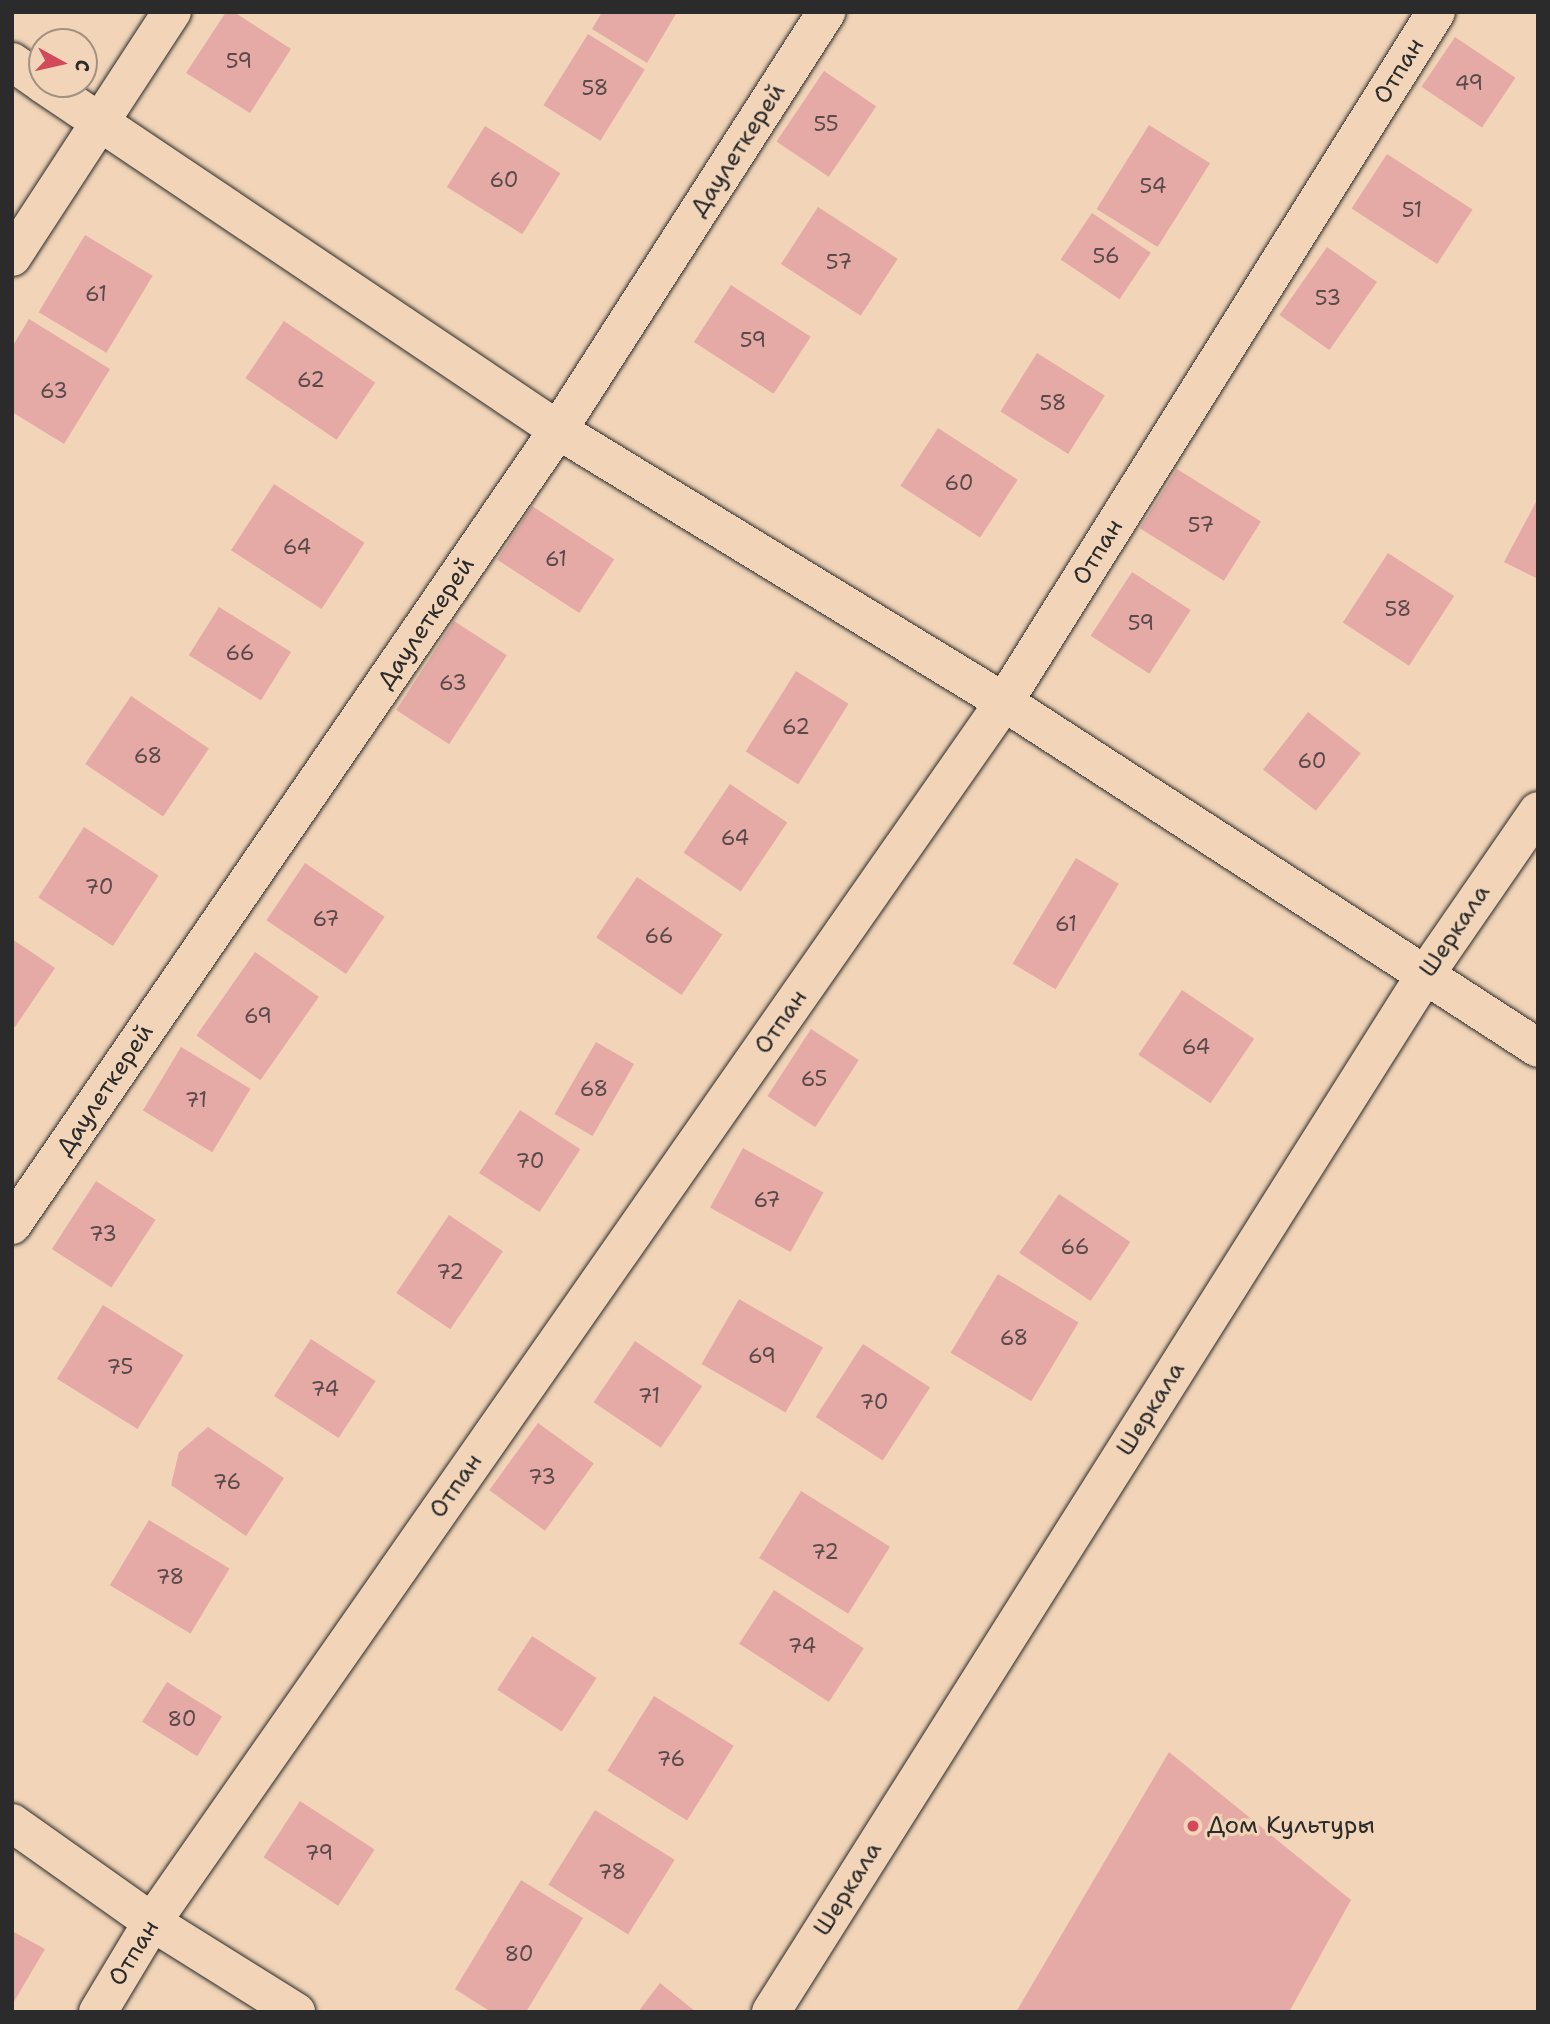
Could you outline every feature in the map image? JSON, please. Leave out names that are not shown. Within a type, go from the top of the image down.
[{"type":"street","points":[[12,257],[172,12]]},
{"type":"street","name":"Даулеткерей","points":[[12,1225],[558,430],[827,12]]},
{"type":"street","name":"Отпан","points":[[98,2012],[152,1922],[1004,702],[1436,12]]},
{"type":"street","points":[[12,62],[28,73]]},
{"type":"street","points":[[64,98],[558,430],[1004,702],[1538,1048]]},
{"type":"street","name":"Шеркала","points":[[771,2012],[1425,975],[1538,811]]},
{"type":"street","points":[[12,1823],[152,1922],[296,2012]]},
{"type":"building","points":[[226,12],[234,12],[291,49],[250,113],[186,73]]},
{"type":"building","points":[[602,12],[677,12],[647,63],[592,29]]},
{"type":"building","points":[[588,34],[645,70],[600,141],[543,105]]},
{"type":"building","points":[[1455,37],[1516,78],[1482,128],[1421,87]]},
{"type":"building","points":[[824,71],[876,106],[829,177],[776,141]]},
{"type":"building","points":[[1149,125],[1210,163],[1158,247],[1097,209]]},
{"type":"building","points":[[485,126],[560,173],[522,234],[447,187]]},
{"type":"building","points":[[1387,154],[1473,210],[1437,264],[1352,209]]},
{"type":"building","points":[[818,207],[898,259],[861,316],[781,264]]},
{"type":"building","points":[[1092,213],[1151,253],[1120,299],[1061,259]]},
{"type":"building","points":[[85,235],[153,276],[106,353],[39,312]]},
{"type":"building","points":[[1327,247],[1377,282],[1329,350],[1279,315]]},
{"type":"building","points":[[731,285],[811,337],[774,394],[694,342]]},
{"type":"building","points":[[29,319],[110,369],[64,444],[12,412],[12,347]]},
{"type":"building","points":[[284,321],[375,383],[337,440],[245,378]]},
{"type":"building","points":[[1037,353],[1105,395],[1068,454],[1000,412]]},
{"type":"building","points":[[938,428],[1018,480],[980,538],[900,486]]},
{"type":"building","points":[[1177,469],[1261,521],[1224,581],[1140,528]]},
{"type":"building","points":[[274,484],[365,543],[322,609],[231,550]]},
{"type":"building","points":[[1536,502],[1538,503],[1538,579],[1504,562]]},
{"type":"building","points":[[532,506],[614,559],[579,613],[497,560]]},
{"type":"building","points":[[1388,553],[1454,596],[1409,666],[1343,623]]},
{"type":"building","points":[[1132,572],[1191,610],[1149,674],[1091,636]]},
{"type":"building","points":[[219,607],[291,652],[261,700],[189,655]]},
{"type":"building","points":[[454,621],[507,655],[449,744],[396,710]]},
{"type":"building","points":[[796,671],[849,704],[798,784],[746,752]]},
{"type":"building","points":[[131,696],[209,749],[163,817],[85,764]]},
{"type":"building","points":[[1308,712],[1361,753],[1316,811],[1263,770]]},
{"type":"building","points":[[730,784],[787,823],[741,891],[684,853]]},
{"type":"building","points":[[84,827],[159,875],[113,946],[38,897]]},
{"type":"building","points":[[1076,858],[1119,884],[1056,989],[1013,963]]},
{"type":"building","points":[[305,863],[385,917],[346,974],[266,920]]},
{"type":"building","points":[[637,877],[722,935],[682,995],[596,938]]},
{"type":"building","points":[[12,939],[55,968],[15,1027],[12,1025]]},
{"type":"building","points":[[255,952],[319,997],[260,1080],[196,1036]]},
{"type":"building","points":[[1182,990],[1254,1039],[1211,1103],[1138,1055]]},
{"type":"building","points":[[811,1029],[859,1060],[815,1127],[767,1096]]},
{"type":"building","points":[[596,1042],[634,1064],[593,1136],[554,1114]]},
{"type":"building","points":[[181,1047],[250,1089],[212,1152],[143,1110]]},
{"type":"building","points":[[520,1110],[580,1149],[540,1212],[479,1173]]},
{"type":"building","points":[[743,1148],[823,1193],[790,1252],[710,1207]]},
{"type":"building","points":[[96,1181],[156,1220],[111,1288],[52,1249]]},
{"type":"building","points":[[1059,1194],[1130,1242],[1091,1301],[1019,1253]]},
{"type":"building","points":[[449,1215],[503,1251],[450,1329],[396,1293]]},
{"type":"building","points":[[998,1274],[1079,1322],[1031,1401],[951,1353]]},
{"type":"building","points":[[739,1299],[823,1348],[786,1412],[702,1364]]},
{"type":"building","points":[[103,1305],[184,1355],[137,1429],[57,1379]]},
{"type":"building","points":[[311,1339],[376,1381],[339,1438],[274,1396]]},
{"type":"building","points":[[635,1341],[702,1386],[661,1448],[594,1402]]},
{"type":"building","points":[[863,1344],[930,1388],[883,1461],[816,1417]]},
{"type":"building","points":[[538,1423],[594,1464],[545,1531],[489,1490]]},
{"type":"building","points":[[208,1427],[284,1478],[246,1536],[171,1485],[179,1452]]},
{"type":"building","points":[[801,1491],[890,1547],[848,1614],[759,1558]]},
{"type":"building","points":[[149,1520],[230,1568],[190,1634],[110,1585]]},
{"type":"building","points":[[774,1590],[864,1648],[829,1702],[739,1644]]},
{"type":"building","points":[[532,1636],[597,1678],[562,1732],[497,1690]]},
{"type":"building","points":[[167,1682],[222,1716],[197,1756],[142,1722]]},
{"type":"building","points":[[654,1696],[734,1746],[687,1820],[607,1771]]},
{"type":"building","name":"Дом Культуры","points":[[1169,1752],[1351,1900],[1289,2012],[1016,2012]]},
{"type":"building","points":[[300,1801],[375,1849],[338,1906],[264,1857]]},
{"type":"building","points":[[595,1810],[675,1860],[628,1934],[548,1885]]},
{"type":"building","points":[[521,1880],[583,1918],[526,2012],[491,2012],[455,1989]]},
{"type":"building","points":[[12,1931],[45,1949],[12,2005]]},
{"type":"building","points":[[660,1983],[696,2012],[638,2012]]},
{"type":"place","name":"Дом Культуры","points":[[1193,1826]]}]
